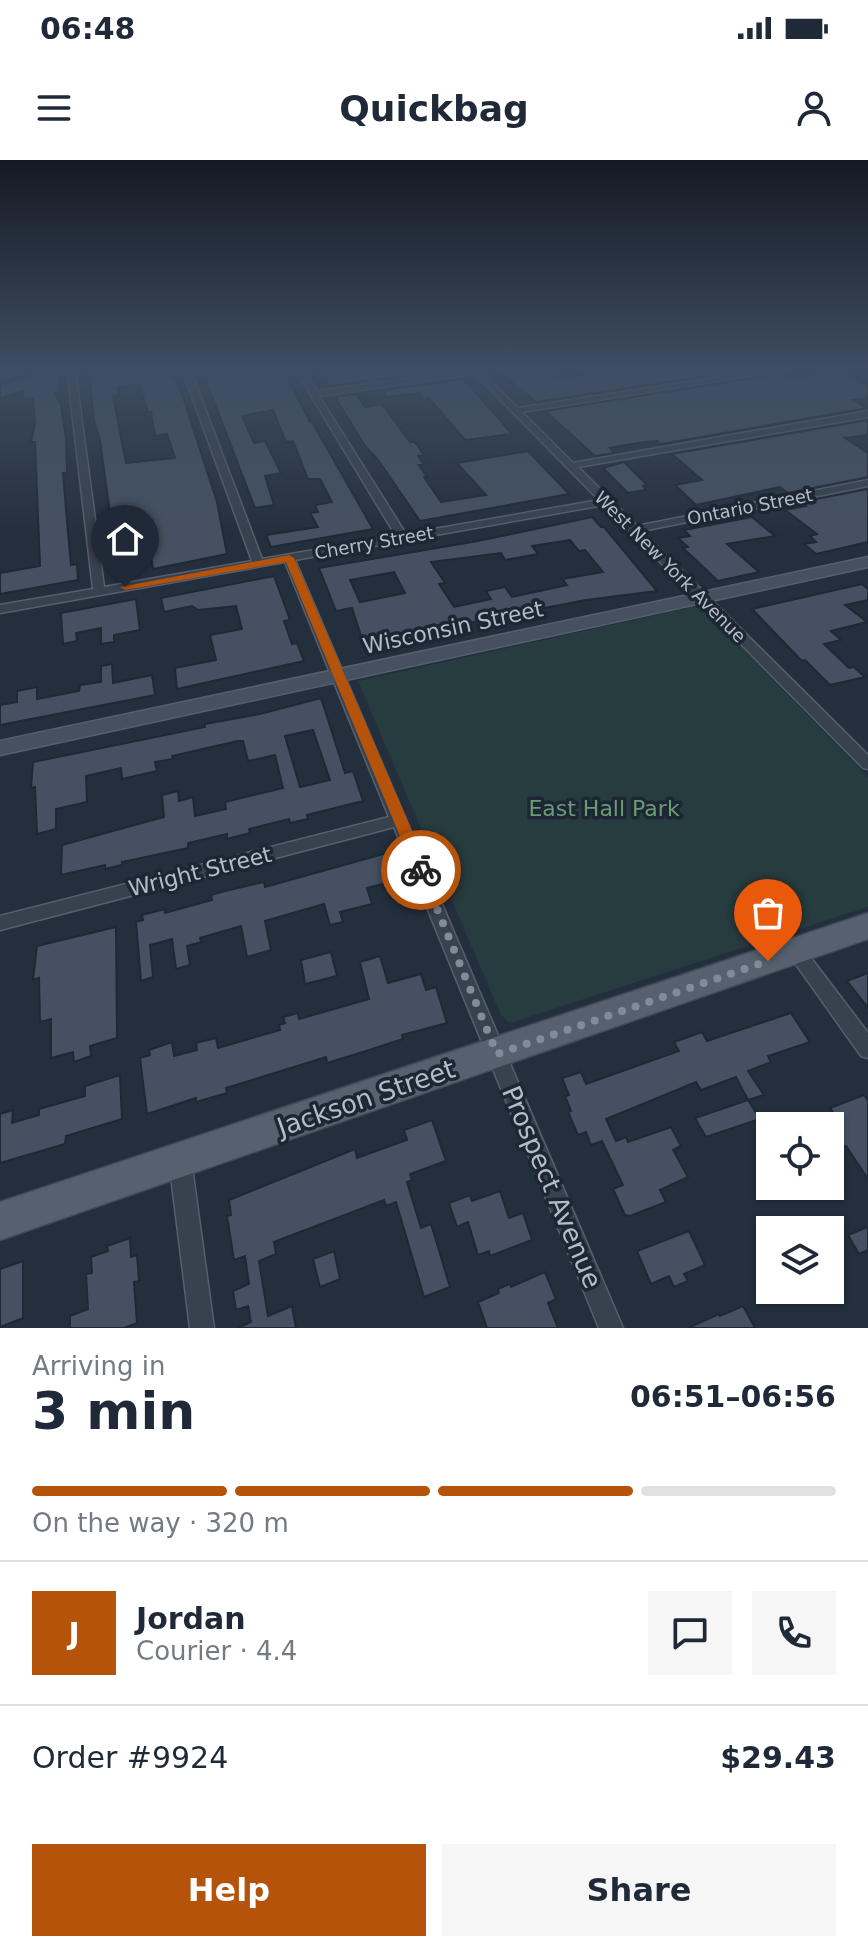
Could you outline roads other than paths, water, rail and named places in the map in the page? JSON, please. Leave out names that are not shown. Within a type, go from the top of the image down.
[{"type":"main road","name":"Jackson Street","points":[[0,1221],[868,926]]},
{"type":"street","points":[[78,424],[99,592]]},
{"type":"street","points":[[206,424],[258,564]]},
{"type":"street","points":[[332,424],[403,538]]},
{"type":"street","name":"West New York Avenue","points":[[527,424],[868,764]]},
{"type":"street","points":[[569,466],[813,424]]},
{"type":"street","name":"Ontario Street","points":[[633,530],[868,483]]},
{"type":"street","name":"Cherry Street","points":[[0,609],[605,502]]},
{"type":"street","name":"Prospect Avenue","points":[[289,558],[611,1328]]},
{"type":"street","name":"Wisconsin Street","points":[[0,748],[868,562]]},
{"type":"street","name":"Wright Street","points":[[0,923],[399,820]]},
{"type":"street","points":[[796,951],[868,1049]]},
{"type":"street","points":[[180,1160],[202,1328]]},
{"type":"park label","name":"East Hall Park","points":[[604,808]]}]
